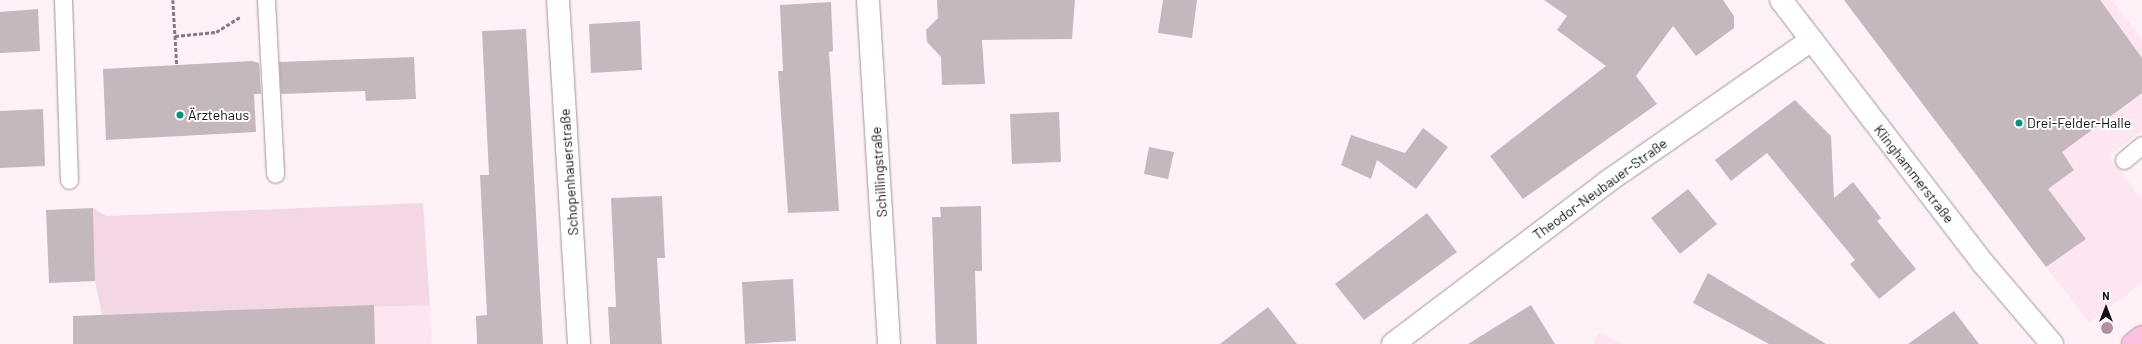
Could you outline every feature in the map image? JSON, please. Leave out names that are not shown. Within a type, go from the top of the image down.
[{"type":"main road","points":[[2132,344],[2142,337]]},
{"type":"street","name":"Schopenhauerstraße","points":[[558,0],[579,344]]},
{"type":"street","name":"Schillingstraße","points":[[868,0],[890,344]]},
{"type":"street","name":"Klinghammerstraße","points":[[1781,0],[1982,262],[2052,344]]},
{"type":"street","name":"Theodor-Neubauer-Straße","points":[[1393,344],[1607,182],[1811,40]]},
{"type":"lane","points":[[63,0],[69,180]]},
{"type":"lane","points":[[267,6],[275,174]]},
{"type":"lane","points":[[2124,160],[2142,145]]},
{"type":"path","points":[[173,0],[177,66]]},
{"type":"path","points":[[175,36],[216,32],[236,18],[267,6]]},
{"type":"shaded area","name":"Drei-Felder-Halle","points":[[1844,0],[2112,0],[2142,39],[2142,130],[2109,156],[2142,200],[2142,283],[2089,323]]},
{"type":"shaded area","points":[[423,203],[430,305],[102,315],[95,281],[93,208],[106,216]]},
{"type":"shaded area","points":[[374,305],[430,305],[432,344],[73,344],[73,316]]},
{"type":"shaded area","points":[[1598,333],[1623,344],[1593,344]]},
{"type":"building","points":[[937,0],[1075,0],[1072,39],[982,40],[985,84],[942,85],[941,57],[927,42],[926,30],[938,18]]},
{"type":"building","points":[[1163,0],[1197,0],[1192,38],[1158,33]]},
{"type":"building","points":[[1544,0],[1723,0],[1734,16],[1734,28],[1696,56],[1673,26],[1636,76],[1657,104],[1523,199],[1490,156],[1606,66],[1557,30],[1567,16]]},
{"type":"building","name":"Drei-Felder-Halle","points":[[1844,0],[2100,0],[2142,58],[2142,93],[2062,152],[2074,170],[2048,189],[2086,239],[2046,267]]},
{"type":"building","points":[[831,2],[833,51],[829,52],[839,211],[788,213],[778,71],[783,71],[780,5]]},
{"type":"building","points":[[38,9],[40,51],[0,53],[0,12]]},
{"type":"building","points":[[640,21],[642,70],[591,73],[589,24]]},
{"type":"building","points":[[526,29],[543,344],[477,344],[476,316],[487,315],[480,175],[489,175],[482,31]]},
{"type":"building","points":[[414,57],[416,99],[366,101],[365,91],[281,94],[279,62]]},
{"type":"building","name":"Ärztehaus","points":[[252,61],[259,63],[261,94],[254,94],[256,132],[106,140],[103,69]]},
{"type":"building","points":[[1795,100],[1831,136],[1834,198],[1853,182],[1881,218],[1877,221],[1916,269],[1879,299],[1850,264],[1855,260],[1767,153],[1731,181],[1715,160]]},
{"type":"building","points":[[43,109],[45,166],[0,168],[0,111]]},
{"type":"building","points":[[1059,112],[1061,162],[1012,164],[1010,114]]},
{"type":"building","points":[[1423,128],[1448,147],[1416,189],[1377,160],[1371,179],[1341,165],[1351,135],[1405,153]]},
{"type":"building","points":[[1149,147],[1174,152],[1168,179],[1144,174]]},
{"type":"building","points":[[1688,189],[1717,224],[1680,254],[1651,218]]},
{"type":"building","points":[[662,196],[665,258],[657,258],[662,344],[610,344],[608,307],[616,307],[611,198]]},
{"type":"building","points":[[981,206],[982,271],[975,271],[977,344],[936,344],[932,217],[941,217],[940,207]]},
{"type":"building","points":[[93,208],[95,281],[49,283],[46,210]]},
{"type":"building","points":[[1427,213],[1457,252],[1364,320],[1335,284]]},
{"type":"building","points":[[1708,273],[1826,344],[1769,344],[1693,303]]},
{"type":"building","points":[[793,279],[796,341],[745,344],[742,282]]},
{"type":"building","points":[[374,305],[375,344],[73,344],[73,316]]},
{"type":"building","points":[[1531,305],[1555,344],[1468,344]]},
{"type":"building","points":[[1268,307],[1297,344],[1220,344]]},
{"type":"building","points":[[1954,311],[1979,344],[1908,344]]},
{"type":"place","name":"Ärztehaus","points":[[180,115]]},
{"type":"place","name":"Drei-Felder-Halle","points":[[2019,123]]}]
